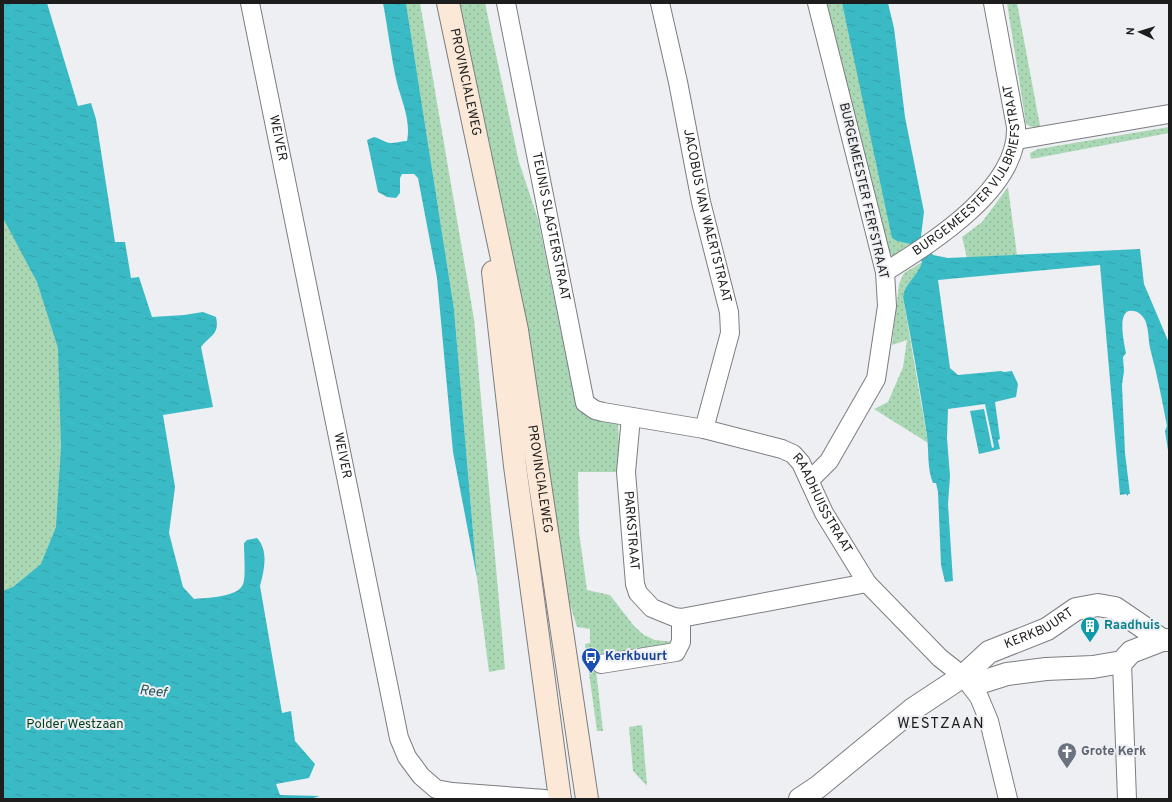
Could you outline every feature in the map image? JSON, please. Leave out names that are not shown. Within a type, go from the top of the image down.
[{"type":"main road","name":"PROVINCIALEWEG","points":[[448,3],[517,330],[586,799]]},
{"type":"main road","name":"PROVINCIALEWEG","points":[[481,162],[515,466],[560,799]]},
{"type":"street","name":"WEIVER","points":[[250,3],[399,738],[407,757],[421,776],[436,789],[452,792],[545,799]]},
{"type":"street","name":"TEUNIS SLAGTERSTRAAT","points":[[506,3],[582,397],[585,403],[595,410],[631,417]]},
{"type":"street","name":"JACOBUS VAN WAERTSTRAAT","points":[[660,3],[678,82],[700,202],[728,312],[730,333],[704,429]]},
{"type":"street","name":"BURGEMEESTER FERFSTRAAT","points":[[810,480],[829,461],[876,379],[887,306],[884,272],[816,3]]},
{"type":"street","name":"BURGEMEESTER VIJLBRIEFSTRAAT","points":[[884,272],[933,242],[980,201],[997,181],[1009,161],[1017,140],[1016,127],[993,3]]},
{"type":"street","points":[[1017,140],[1169,114]]},
{"type":"street","name":"RAADHUISSTRAAT","points":[[631,417],[704,429],[782,449],[793,454],[801,463],[810,480],[824,513],[867,582],[940,658],[963,676],[979,697],[989,721],[1008,799]]},
{"type":"street","name":"PARKSTRAAT","points":[[631,417],[626,472],[635,584],[638,593],[652,608],[674,618],[681,618],[867,582]]},
{"type":"street","name":"KERKBUURT","points":[[800,799],[818,788],[913,709],[963,676],[989,652],[1047,629],[1076,609],[1098,605],[1115,608],[1165,640]]},
{"type":"street","points":[[601,664],[676,652],[681,642],[681,618]]},
{"type":"street","name":"KERKBUURT","points":[[963,676],[985,681],[1015,673],[1046,669],[1093,667],[1122,662],[1131,652],[1165,640]]},
{"type":"street","points":[[1122,662],[1126,799]]},
{"type":"green space","points":[[406,3],[420,3],[474,319],[505,669],[489,672],[477,578],[454,309]]},
{"type":"green space","points":[[459,3],[485,3],[519,162],[538,219],[576,405],[580,412],[618,422],[620,472],[578,472],[579,532],[587,590],[610,595],[634,626],[644,635],[655,640],[675,642],[596,670],[603,731],[597,731],[585,644],[590,643],[590,629],[577,627],[566,592]]},
{"type":"green space","points":[[827,3],[842,3],[897,241],[910,244],[893,256],[887,254]]},
{"type":"green space","points":[[1007,3],[1017,3],[1041,131],[1026,124]]},
{"type":"green space","points":[[1169,127],[1169,133],[1031,159],[1030,153],[1038,149]]},
{"type":"green space","points":[[1008,187],[1017,255],[967,258],[962,237],[982,222]]},
{"type":"green space","points":[[3,206],[61,321],[76,488],[3,799]]},
{"type":"green space","points":[[922,262],[903,297],[928,443],[874,409],[888,402],[903,367],[907,340],[892,345],[899,284],[904,273]]},
{"type":"green space","points":[[642,725],[647,786],[633,771],[629,727]]},
{"type":"water","name":"Reef","points":[[3,3],[47,3],[78,106],[91,103],[96,119],[115,242],[125,242],[131,278],[139,277],[152,317],[203,312],[216,317],[217,328],[201,347],[213,407],[163,415],[175,487],[169,533],[183,587],[194,599],[222,596],[235,592],[240,588],[244,581],[244,543],[247,540],[257,538],[261,543],[264,561],[260,586],[282,713],[291,711],[295,741],[315,764],[309,778],[276,784],[280,795],[320,796],[310,799],[3,799],[3,591],[13,587],[41,564],[56,527],[61,447],[58,348],[37,282],[3,218]]},
{"type":"water","points":[[383,3],[406,3],[454,309],[477,578],[453,452],[437,278],[418,178],[414,174],[402,174],[400,178],[400,193],[396,198],[387,197],[378,192],[367,140],[374,137],[388,143],[407,141],[408,134],[407,119],[397,83]]},
{"type":"water","points":[[842,3],[888,3],[894,28],[905,117],[924,212],[921,236],[933,255],[948,258],[1140,249],[1144,284],[1169,343],[1169,457],[1165,431],[1167,426],[1146,323],[1143,317],[1137,312],[1128,311],[1124,315],[1122,327],[1126,353],[1123,357],[1124,371],[1122,385],[1125,453],[1130,494],[1128,494],[1128,496],[1126,494],[1120,495],[1100,265],[938,280],[950,368],[958,375],[1012,371],[1018,384],[1016,397],[995,402],[1000,449],[979,454],[970,411],[984,409],[992,448],[994,447],[985,404],[948,409],[947,438],[950,476],[948,504],[953,581],[945,582],[941,565],[938,492],[936,483],[933,483],[931,478],[928,460],[927,436],[903,297],[906,288],[918,271],[922,262],[910,244],[897,241],[892,238]]},
{"type":"place","name":"Raadhuis","points":[[1090,643]]},
{"type":"place","name":"Kerkbuurt","points":[[591,674]]},
{"type":"place","name":"Grote Kerk","points":[[1067,769]]},
{"type":"district","name":"WESTZAAN","points":[[941,724]]},
{"type":"park label","name":"Polder Westzaan","points":[[75,725]]}]
